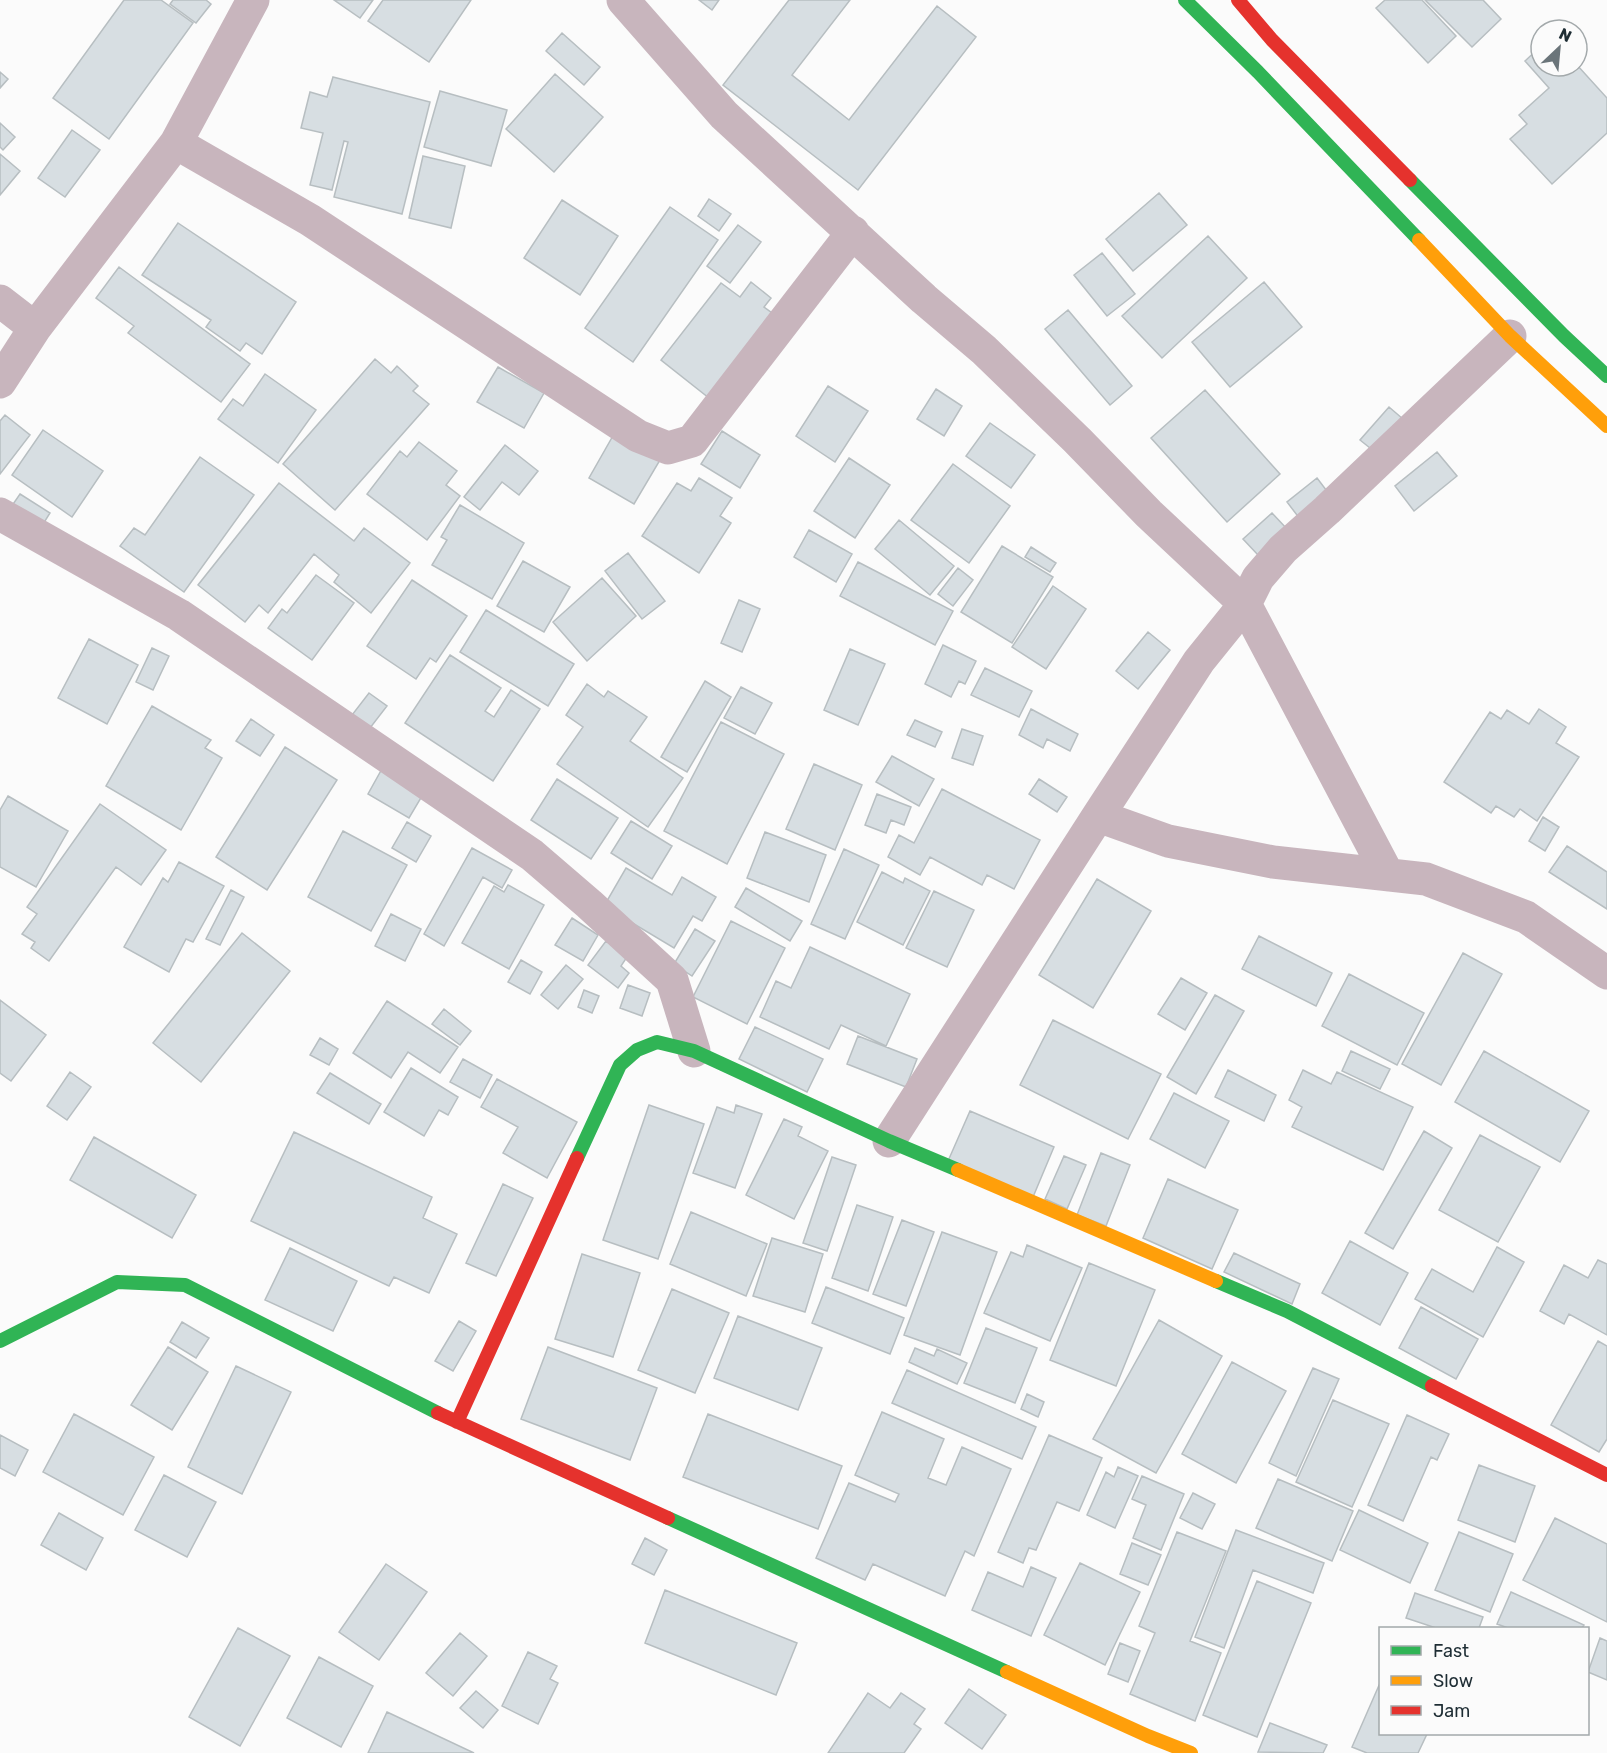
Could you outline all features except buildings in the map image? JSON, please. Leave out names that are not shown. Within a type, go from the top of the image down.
[{"type":"street","points":[[0,382],[35,328],[176,143],[253,0]]},
{"type":"street","points":[[623,0],[724,115],[924,299],[984,350],[1149,514],[1245,604],[1388,875]]},
{"type":"street","points":[[1185,0],[1258,72],[1510,336],[1607,426]]},
{"type":"street","points":[[1238,0],[1272,40],[1564,336],[1607,376]]},
{"type":"street","points":[[176,143],[310,220],[638,436],[668,448],[692,441],[853,232]]},
{"type":"street","points":[[0,301],[35,328]]},
{"type":"street","points":[[889,1141],[1199,661],[1245,604],[1258,578],[1283,549],[1510,336]]},
{"type":"street","points":[[0,514],[179,615],[532,855],[672,980],[694,1051]]},
{"type":"street","points":[[1098,816],[1168,842],[1273,862],[1426,879],[1526,917],[1607,973]]},
{"type":"street","points":[[457,1422],[620,1065],[637,1050],[657,1042],[694,1051],[889,1141],[1287,1311],[1607,1475]]},
{"type":"street","points":[[0,1341],[117,1282],[185,1286],[457,1422],[1143,1745],[1191,1753]]},
{"type":"traffic: fast","points":[[1185,0],[1258,72],[1419,240]]},
{"type":"traffic: fast","points":[[1410,180],[1564,336],[1607,376]]},
{"type":"traffic: fast","points":[[577,1158],[620,1065],[637,1050],[657,1042],[694,1051],[889,1141],[958,1170]]},
{"type":"traffic: fast","points":[[1216,1281],[1287,1311],[1432,1386]]},
{"type":"traffic: fast","points":[[0,1341],[117,1282],[185,1285],[438,1413]]},
{"type":"traffic: fast","points":[[668,1518],[1007,1672]]},
{"type":"traffic: slow","points":[[1419,240],[1510,336],[1607,426]]},
{"type":"traffic: slow","points":[[958,1170],[1216,1281]]},
{"type":"traffic: slow","points":[[1007,1672],[1191,1753]]},
{"type":"traffic: jam","points":[[1238,0],[1272,40],[1410,180]]},
{"type":"traffic: jam","points":[[457,1422],[577,1158]]},
{"type":"traffic: jam","points":[[1432,1386],[1607,1475]]},
{"type":"traffic: jam","points":[[438,1413],[668,1518]]}]
